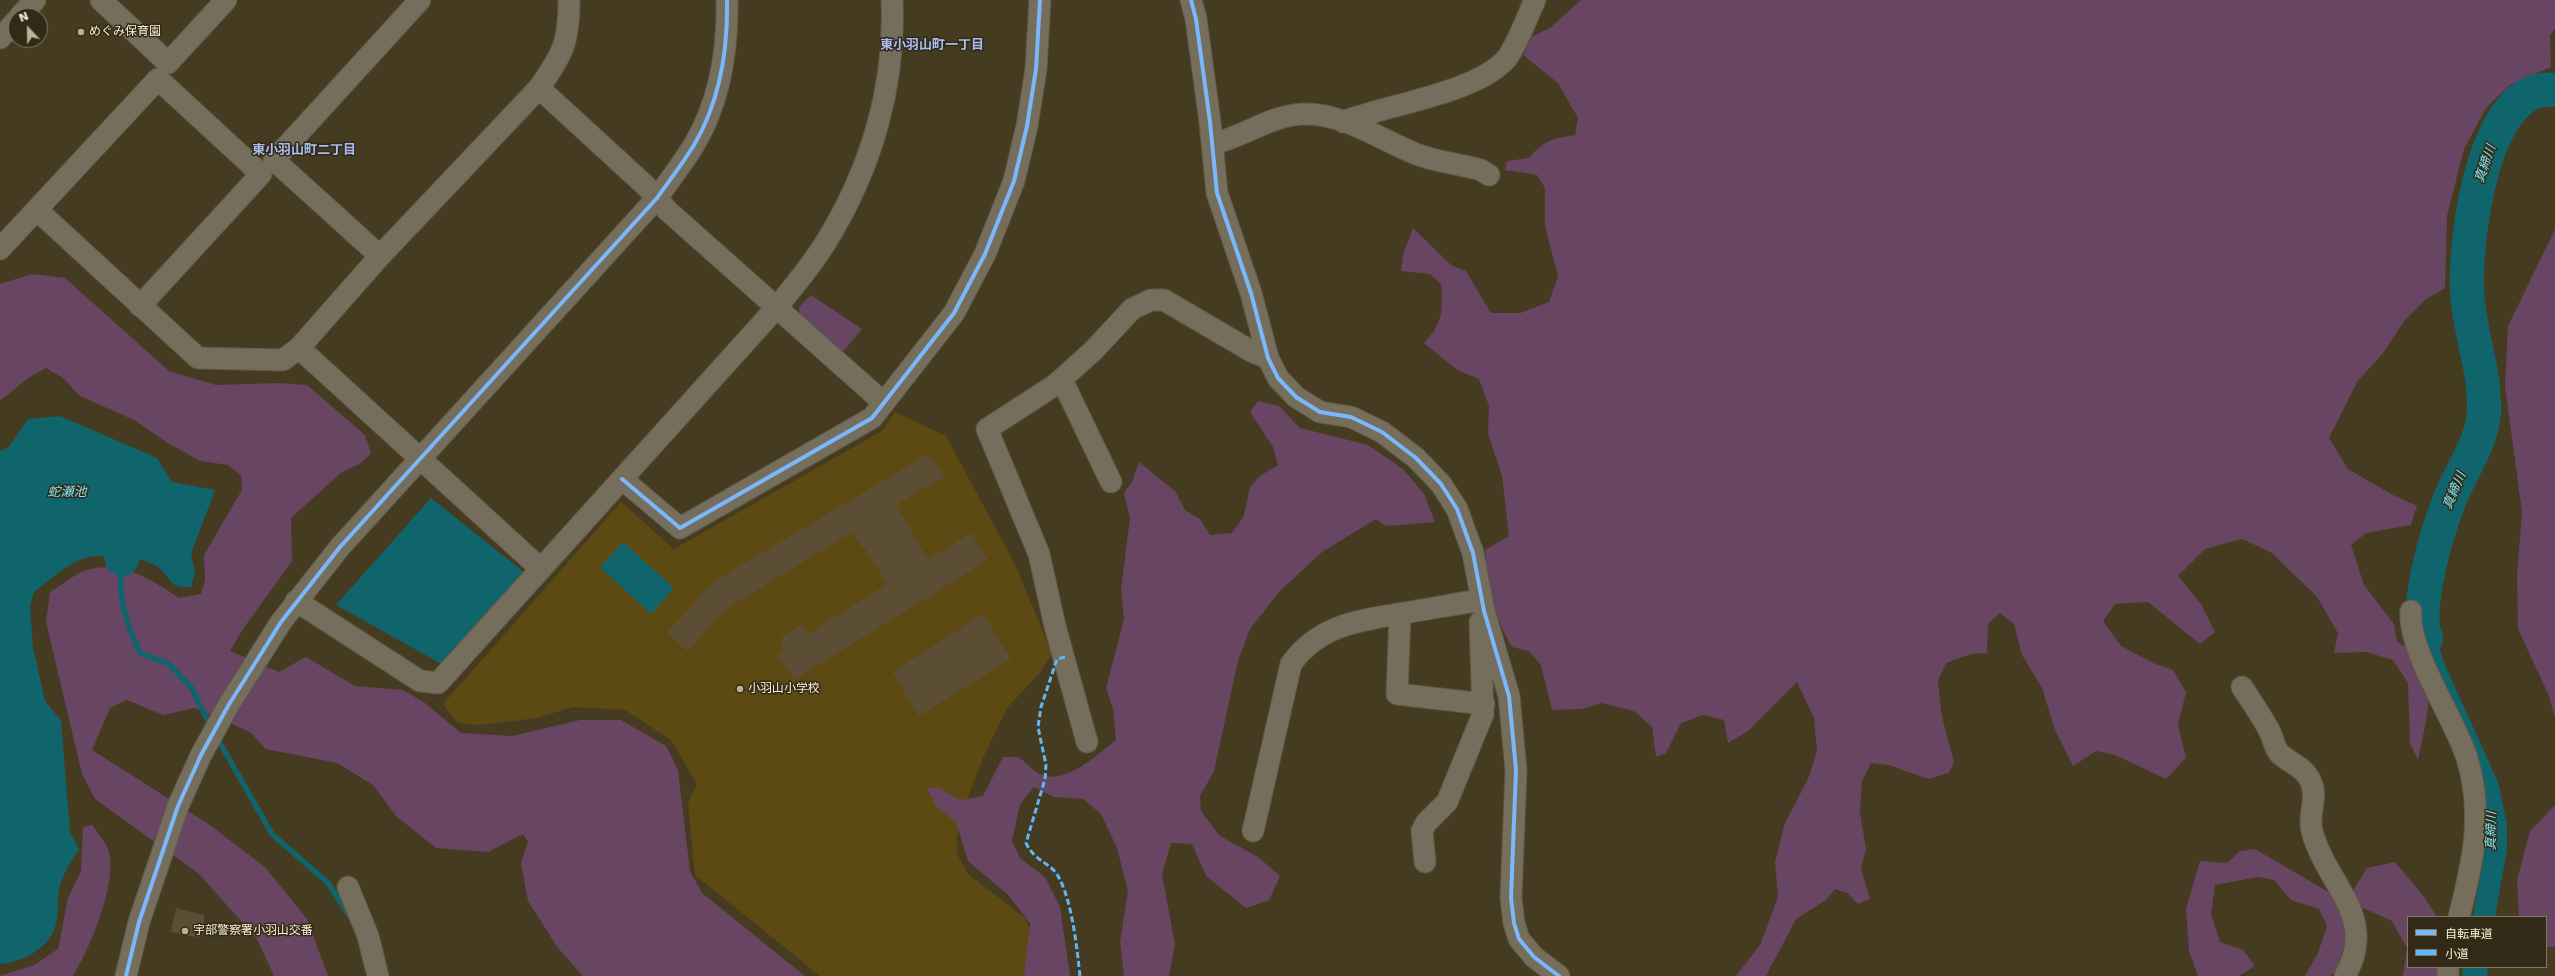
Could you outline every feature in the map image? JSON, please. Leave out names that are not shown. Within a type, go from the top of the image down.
[{"type":"street","points":[[28,8],[35,0]]},
{"type":"street","points":[[101,0],[168,63],[226,0]]},
{"type":"street","points":[[380,256],[274,160],[420,0]]},
{"type":"street","points":[[37,210],[198,358],[283,360],[300,348],[380,256],[539,88],[560,58],[569,28],[569,0]]},
{"type":"street","points":[[126,976],[139,922],[178,806],[201,755],[228,706],[281,622],[340,547],[657,198],[694,144],[717,92],[728,30],[727,0]]},
{"type":"street","points":[[296,601],[420,681],[438,683],[778,307],[826,243],[852,196],[873,141],[888,84],[893,25],[892,0]]},
{"type":"street","points":[[622,479],[680,528],[872,418],[917,363],[954,313],[985,254],[1014,181],[1027,126],[1036,69],[1040,0]]},
{"type":"street","points":[[1191,0],[1196,19],[1217,193],[1251,293],[1268,358],[1278,378],[1296,397],[1320,412],[1351,417],[1382,432],[1416,458],[1441,484],[1457,508],[1473,554],[1482,600],[1509,696],[1516,770],[1511,898],[1514,922],[1519,939],[1534,957],[1559,976]]},
{"type":"street","points":[[1343,122],[1471,82],[1495,68],[1506,58],[1514,47],[1535,0]]},
{"type":"street","points":[[0,38],[8,30]]},
{"type":"street","points":[[0,248],[158,79],[261,174],[140,306]]},
{"type":"street","points":[[539,88],[646,186],[668,211],[778,307],[884,403]]},
{"type":"street","points":[[1212,144],[1282,118],[1304,114],[1343,122],[1417,154],[1481,170],[1489,175]]},
{"type":"street","points":[[1087,742],[1055,626],[1039,554],[987,428],[1062,380],[1132,309],[1151,300],[1164,300],[1250,351],[1268,358]]},
{"type":"street","points":[[300,348],[541,568]]},
{"type":"street","points":[[1062,380],[1110,482]]},
{"type":"street","points":[[1253,831],[1291,664],[1312,641],[1331,631],[1358,620],[1482,600]]},
{"type":"street","points":[[1425,862],[1422,831],[1426,823],[1447,802],[1454,790],[1483,714],[1484,704],[1480,637],[1482,600]]},
{"type":"street","points":[[2411,611],[2413,636],[2467,758],[2476,794],[2478,812],[2475,845],[2459,916]]},
{"type":"street","points":[[1400,614],[1397,694],[1484,704]]},
{"type":"street","points":[[2242,687],[2270,732],[2279,752],[2297,765],[2309,778],[2315,794],[2312,830],[2322,857],[2343,893],[2353,915],[2357,932],[2354,960],[2345,976]]},
{"type":"street","points":[[348,888],[368,936],[378,976]]},
{"type":"shaded area","points":[[1581,0],[2555,0],[2555,29],[2550,35],[2551,67],[2510,85],[2486,108],[2464,149],[2447,216],[2445,288],[2426,299],[2405,320],[2384,352],[2357,382],[2329,438],[2348,469],[2391,494],[2417,506],[2411,525],[2366,533],[2351,545],[2364,585],[2394,624],[2397,642],[2417,653],[2425,665],[2428,677],[2428,706],[2418,760],[2410,743],[2408,683],[2393,660],[2366,652],[2334,653],[2338,633],[2317,597],[2272,553],[2242,539],[2205,549],[2178,576],[2201,604],[2215,632],[2200,644],[2148,602],[2115,604],[2103,621],[2121,646],[2153,663],[2173,670],[2186,692],[2178,725],[2186,758],[2166,779],[2115,755],[2096,751],[2073,766],[2055,730],[2042,688],[2022,655],[2014,624],[2000,613],[1988,624],[1987,653],[1971,654],[1946,663],[1938,681],[1942,717],[1954,762],[1949,773],[1928,779],[1889,765],[1871,763],[1862,781],[1860,813],[1866,849],[1861,868],[1870,899],[1858,904],[1847,893],[1835,889],[1826,900],[1796,919],[1766,976],[1736,976],[1760,945],[1778,897],[1775,862],[1785,823],[1808,779],[1817,751],[1814,718],[1797,682],[1748,731],[1728,743],[1724,720],[1703,715],[1681,723],[1666,753],[1656,757],[1652,727],[1634,711],[1602,703],[1582,709],[1552,710],[1541,665],[1529,651],[1512,647],[1500,623],[1490,588],[1485,550],[1509,536],[1502,476],[1488,434],[1489,406],[1479,379],[1457,370],[1424,343],[1438,323],[1442,309],[1441,284],[1430,274],[1401,271],[1403,255],[1413,228],[1451,265],[1466,271],[1491,313],[1520,313],[1549,302],[1558,276],[1545,226],[1545,188],[1537,175],[1505,170],[1507,161],[1529,158],[1539,147],[1549,141],[1575,135],[1578,118],[1558,83],[1523,55],[1532,37],[1551,27]]},
{"type":"shaded area","points":[[2555,229],[2555,718],[2549,696],[2518,629],[2517,575],[2522,512],[2505,386],[2508,326]]},
{"type":"shaded area","points":[[32,274],[65,278],[169,371],[216,385],[280,383],[307,385],[365,435],[371,453],[360,464],[342,472],[291,518],[292,561],[243,629],[230,651],[279,672],[306,657],[355,686],[403,690],[425,703],[461,733],[512,736],[580,720],[621,720],[666,746],[678,770],[690,871],[702,893],[805,976],[583,976],[558,948],[528,901],[521,863],[528,842],[523,834],[488,852],[436,848],[396,816],[373,785],[337,763],[266,749],[250,732],[195,708],[163,715],[127,700],[110,708],[92,750],[207,823],[265,867],[307,919],[328,976],[274,976],[257,939],[199,874],[95,799],[82,774],[46,622],[50,592],[80,573],[97,568],[110,567],[134,573],[157,584],[179,598],[201,594],[205,580],[204,555],[242,490],[241,475],[228,465],[200,461],[168,443],[134,420],[80,396],[63,378],[46,368],[28,378],[0,401],[0,284]]},
{"type":"shaded area","points":[[811,295],[862,329],[841,354],[801,321],[799,307]]},
{"type":"shaded area","points":[[1258,401],[1279,406],[1300,428],[1368,445],[1403,469],[1424,494],[1435,522],[1386,526],[1376,519],[1322,552],[1280,591],[1250,629],[1238,661],[1214,771],[1200,796],[1201,811],[1220,836],[1258,857],[1280,876],[1269,900],[1246,908],[1206,876],[1192,844],[1171,843],[1162,874],[1175,945],[1169,976],[1124,976],[1120,942],[1128,891],[1117,848],[1101,814],[1083,799],[1054,797],[1034,787],[1020,804],[1012,841],[1020,858],[1045,877],[1060,907],[1070,976],[1024,976],[1030,923],[1007,894],[968,861],[956,822],[936,806],[927,788],[939,788],[960,800],[983,796],[1003,757],[1019,757],[1038,773],[1048,776],[1058,776],[1069,773],[1090,761],[1116,740],[1113,709],[1106,688],[1124,619],[1121,589],[1130,518],[1124,493],[1132,482],[1139,462],[1175,491],[1185,510],[1200,519],[1210,535],[1232,533],[1244,516],[1250,487],[1260,476],[1278,465],[1273,447],[1250,412]]},
{"type":"shaded area","name":"小羽山小学校","points":[[895,412],[946,436],[1016,566],[1052,654],[1038,675],[1007,708],[982,760],[963,811],[957,838],[957,854],[968,874],[1025,918],[1039,954],[1027,976],[820,976],[695,875],[688,803],[697,784],[671,740],[625,710],[573,707],[537,718],[480,725],[458,723],[443,704],[621,502],[674,549],[882,431]]},
{"type":"shaded area","points":[[2555,805],[2555,947],[2547,947],[2547,916],[2519,916],[2517,880],[2530,831]]},
{"type":"shaded area","points":[[93,825],[108,849],[110,878],[101,914],[87,949],[73,976],[0,976],[34,965],[58,949],[68,898],[81,871],[83,827]]},
{"type":"shaded area","points":[[2255,849],[2332,894],[2354,889],[2367,868],[2395,862],[2422,894],[2436,916],[2407,916],[2407,948],[2392,921],[2363,908],[2348,935],[2336,971],[2330,976],[2305,976],[2318,953],[2327,926],[2319,909],[2291,900],[2274,880],[2258,877],[2215,885],[2211,914],[2220,942],[2243,950],[2255,966],[2239,976],[2198,976],[2189,951],[2186,909],[2200,861],[2227,863],[2240,851]]},
{"type":"shaded area","points":[[2407,948],[2407,968],[2441,968],[2440,976],[2403,976]]},
{"type":"water","name":"蛇瀬池","points":[[60,416],[157,458],[172,482],[215,490],[191,554],[195,572],[191,587],[175,585],[159,568],[152,564],[122,556],[100,556],[82,559],[76,562],[57,574],[34,592],[30,607],[33,647],[45,701],[61,721],[70,832],[79,849],[67,868],[60,884],[57,918],[52,935],[47,942],[33,953],[17,961],[0,964],[0,451],[9,447],[28,419]]},
{"type":"water","points":[[431,498],[525,573],[447,667],[336,605]]},
{"type":"water","points":[[623,542],[674,588],[651,614],[600,567]]},
{"type":"water","points":[[2424,594],[2444,663],[2498,782],[2507,824],[2507,849],[2495,916],[2473,916],[2485,847],[2484,813],[2415,616]]},
{"type":"water","points":[[2463,968],[2488,968],[2487,976],[2462,976]]},
{"type":"building","points":[[928,454],[945,476],[896,505],[928,559],[971,533],[988,560],[794,680],[778,655],[784,651],[780,643],[783,636],[802,624],[808,634],[887,584],[865,548],[863,549],[852,532],[723,611],[688,652],[667,632],[716,580]]},
{"type":"building","points":[[983,614],[1011,659],[919,716],[892,672]]},
{"type":"building","points":[[176,908],[205,915],[200,938],[171,932]]},
{"type":"waterway","name":"真締川","points":[[2426,639],[2423,625],[2423,609],[2425,590],[2434,549],[2450,499],[2475,446],[2484,412],[2484,397],[2480,366],[2470,320],[2467,289],[2467,266],[2470,236],[2475,202],[2483,167],[2495,136],[2511,110],[2530,94],[2555,90]]},
{"type":"waterway","name":"蛇瀬池","points":[[0,527],[37,520],[114,533],[122,559]]},
{"type":"waterway","points":[[122,559],[121,584],[126,619],[140,653],[169,664],[191,687],[211,727]]},
{"type":"waterway","points":[[216,736],[272,834],[328,883],[349,915]]},
{"type":"marked path","points":[[1065,657],[1057,659],[1041,707],[1038,727],[1046,765],[1045,779],[1026,843],[1038,858],[1055,871],[1063,886],[1073,924],[1080,976]]},
{"type":"cycle path","points":[[126,976],[139,922],[178,806],[201,755],[228,706],[281,622],[340,547],[657,198],[681,165],[703,128],[716,93],[724,57],[727,0]]},
{"type":"cycle path","points":[[622,479],[680,528],[872,418],[954,313],[985,254],[1014,181],[1027,126],[1036,69],[1040,0]]},
{"type":"cycle path","points":[[1191,0],[1196,19],[1210,122],[1217,193],[1251,293],[1268,358],[1278,378],[1296,397],[1320,412],[1351,417],[1382,432],[1416,458],[1441,484],[1457,509],[1473,553],[1484,611],[1509,696],[1516,770],[1511,898],[1514,923],[1519,939],[1534,957],[1559,976]]},
{"type":"place","name":"めぐみ保育園","points":[[81,32]]},
{"type":"place","name":"小羽山小学校","points":[[740,689]]},
{"type":"place","name":"宇部警察署小羽山交番","points":[[185,931]]},
{"type":"district","name":"東小羽山町一丁目","points":[[932,46]]},
{"type":"district","name":"東小羽山町二丁目","points":[[304,151]]}]
